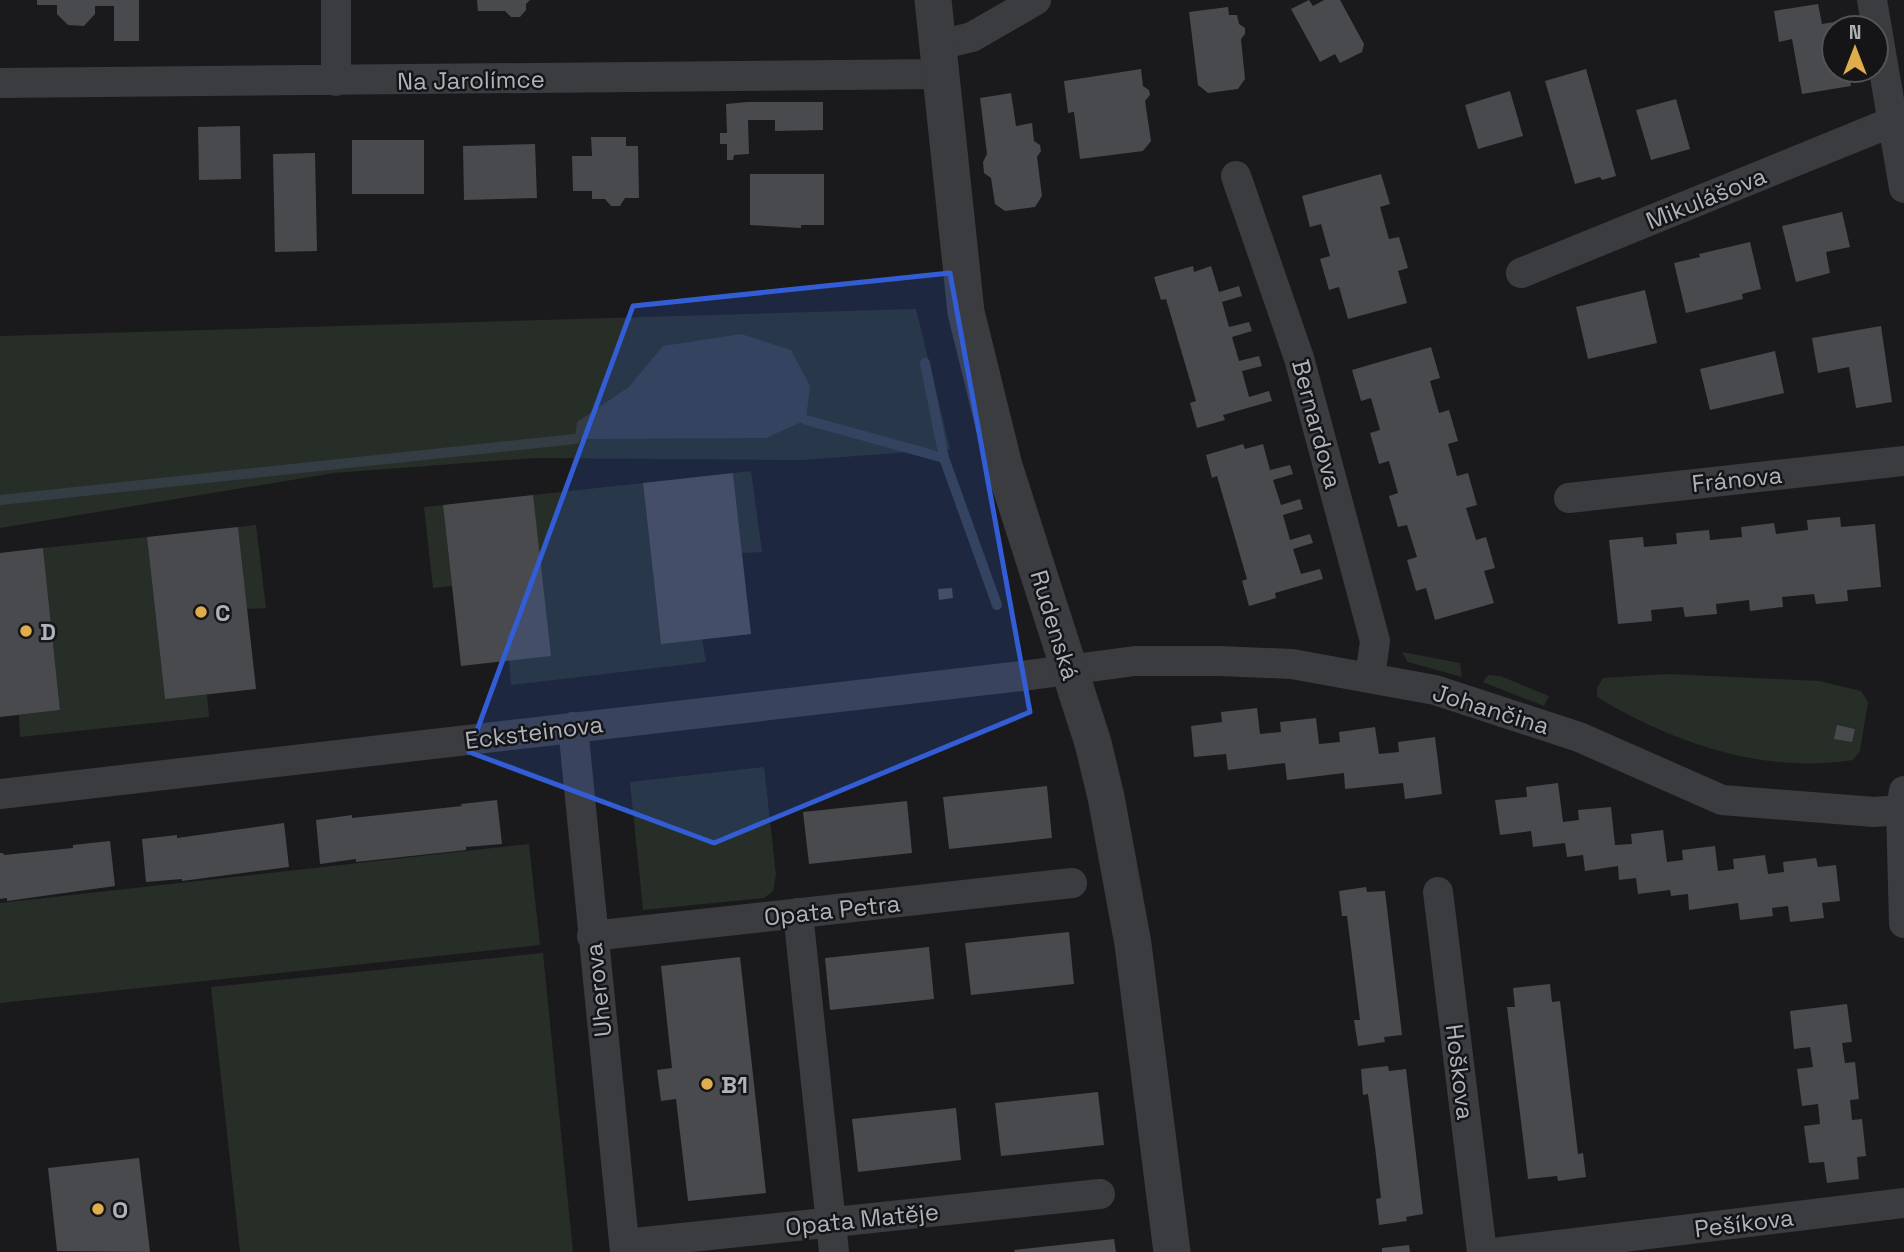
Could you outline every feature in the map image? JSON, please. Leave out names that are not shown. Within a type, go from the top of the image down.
[{"type":"street","points":[[336,0],[336,81]]},
{"type":"street","name":"Rudenská","points":[[933,0],[966,312],[1004,466],[1093,743],[1133,944],[1172,1252]]},
{"type":"street","name":"Na Jarolímce","points":[[0,83],[336,81],[940,60],[972,37],[1037,0]]},
{"type":"street","points":[[1872,0],[1898,118],[1904,188]]},
{"type":"street","name":"Mikulášova","points":[[1521,273],[1898,118]]},
{"type":"street","name":"Bernardova","points":[[1236,176],[1303,371],[1375,641],[1370,678]]},
{"type":"street","name":"Fránova","points":[[1569,498],[1904,461]]},
{"type":"street","name":"Johančina","points":[[1069,671],[1135,661],[1292,664],[1435,690],[1579,737],[1722,800],[1874,812],[1902,800]]},
{"type":"street","name":"Ecksteinova","points":[[0,794],[1069,671]]},
{"type":"street","name":"Uherova","points":[[573,727],[625,1248]]},
{"type":"street","points":[[1902,800],[1904,923]]},
{"type":"street","name":"Opata Petra","points":[[592,936],[1072,883]]},
{"type":"street","name":"Hoškova","points":[[1438,892],[1482,1252]]},
{"type":"street","points":[[798,914],[834,1252]]},
{"type":"street","name":"Opata Matěje","points":[[625,1248],[831,1222],[1100,1194]]},
{"type":"street","name":"Pešíkova","points":[[1500,1252],[1904,1203]]},
{"type":"highlighted area","points":[[950,273],[1030,712],[714,843],[469,752],[633,306]]},
{"type":"shaded area","points":[[916,309],[950,449],[801,460],[535,458],[334,473],[0,528],[0,336]]},
{"type":"shaded area","points":[[741,334],[791,350],[810,386],[806,420],[766,438],[575,439],[577,422],[629,387],[663,346]]},
{"type":"shaded area","points":[[751,471],[762,552],[742,553],[733,473]]},
{"type":"shaded area","points":[[643,483],[661,643],[702,639],[706,662],[511,685],[509,661],[533,495]]},
{"type":"shaded area","points":[[443,505],[452,586],[433,588],[424,507]]},
{"type":"shaded area","points":[[256,525],[266,608],[247,609],[238,527]]},
{"type":"shaded area","points":[[147,537],[165,698],[207,694],[209,717],[20,737],[19,715],[60,710],[43,548]]},
{"type":"shaded area","points":[[1402,652],[1460,663],[1462,677],[1408,662]]},
{"type":"shaded area","points":[[1668,674],[1819,681],[1861,691],[1868,702],[1860,751],[1853,760],[1819,763],[1786,763],[1752,758],[1688,741],[1656,728],[1597,697],[1597,688],[1603,678]]},
{"type":"shaded area","points":[[1488,675],[1500,676],[1549,696],[1544,706],[1483,682]]},
{"type":"shaded area","points":[[764,767],[776,875],[773,891],[764,898],[643,910],[630,782]]},
{"type":"shaded area","points":[[529,844],[540,945],[0,1003],[0,903]]},
{"type":"shaded area","points":[[543,953],[573,1252],[240,1252],[211,987]]},
{"type":"building","points":[[37,0],[139,0],[139,41],[114,41],[114,6],[95,6],[95,14],[84,26],[68,25],[57,14],[57,5],[37,5]]},
{"type":"building","points":[[477,0],[530,0],[520,17],[511,17],[505,11],[478,11]]},
{"type":"building","points":[[1309,0],[1313,6],[1324,0],[1340,0],[1364,44],[1362,52],[1340,63],[1335,54],[1320,62],[1291,9]]},
{"type":"building","points":[[1818,4],[1820,84],[1851,86],[1802,94],[1792,39],[1779,42],[1774,11]]},
{"type":"building","points":[[1228,7],[1229,15],[1237,15],[1239,24],[1245,28],[1241,39],[1245,79],[1238,89],[1208,93],[1198,85],[1189,12]]},
{"type":"building","points":[[1141,69],[1143,86],[1149,90],[1150,95],[1145,101],[1151,141],[1143,151],[1080,159],[1074,112],[1068,113],[1064,81]]},
{"type":"building","points":[[1586,69],[1616,176],[1575,184],[1545,81]]},
{"type":"building","points":[[1510,91],[1523,136],[1478,149],[1465,105]]},
{"type":"building","points":[[1011,93],[1016,126],[1032,123],[1034,141],[1040,145],[1041,151],[1037,157],[1042,196],[1035,207],[1005,211],[995,204],[991,178],[984,173],[983,162],[987,154],[980,98]]},
{"type":"building","points":[[1676,99],[1690,149],[1651,160],[1636,110]]},
{"type":"building","points":[[823,102],[823,130],[775,131],[775,120],[748,120],[749,154],[734,155],[733,160],[727,160],[727,144],[720,144],[720,133],[727,133],[726,104]]},
{"type":"building","points":[[240,126],[241,179],[199,180],[198,127]]},
{"type":"building","points":[[591,137],[626,137],[626,146],[638,146],[639,198],[625,198],[620,206],[611,206],[605,199],[592,199],[592,191],[573,191],[572,156],[592,156]]},
{"type":"building","points":[[352,140],[424,140],[424,194],[352,194]]},
{"type":"building","points":[[535,144],[537,198],[464,200],[463,146]]},
{"type":"building","points":[[315,153],[317,251],[275,252],[273,154]]},
{"type":"building","points":[[750,174],[824,174],[824,225],[801,225],[801,228],[750,225]]},
{"type":"building","points":[[1381,174],[1390,204],[1380,207],[1389,239],[1399,237],[1408,268],[1398,271],[1407,303],[1348,319],[1339,287],[1329,290],[1320,259],[1330,256],[1321,224],[1310,227],[1302,196]]},
{"type":"building","points":[[1842,212],[1850,247],[1826,252],[1830,273],[1796,282],[1782,226]]},
{"type":"building","points":[[1750,242],[1761,289],[1742,294],[1743,299],[1686,313],[1674,263]]},
{"type":"building","points":[[1193,266],[1194,272],[1211,266],[1219,292],[1239,286],[1242,296],[1222,302],[1229,327],[1249,322],[1252,331],[1232,337],[1239,361],[1259,356],[1262,366],[1242,371],[1249,397],[1269,391],[1272,401],[1223,415],[1225,420],[1197,428],[1190,403],[1196,401],[1166,299],[1161,300],[1154,277]]},
{"type":"building","points":[[1645,290],[1657,343],[1588,359],[1576,307]]},
{"type":"building","points":[[1881,326],[1892,402],[1856,408],[1849,367],[1818,373],[1812,338]]},
{"type":"building","points":[[1431,347],[1440,378],[1430,381],[1439,413],[1449,410],[1458,441],[1448,444],[1457,476],[1468,473],[1477,505],[1466,508],[1476,540],[1486,537],[1495,568],[1484,571],[1494,603],[1435,620],[1426,588],[1416,591],[1407,560],[1417,557],[1407,525],[1398,527],[1389,496],[1398,493],[1389,461],[1379,464],[1370,433],[1380,430],[1371,398],[1361,401],[1352,370]]},
{"type":"building","points":[[1775,351],[1784,393],[1710,410],[1700,369]]},
{"type":"building","points":[[1243,444],[1245,449],[1263,444],[1270,470],[1290,465],[1293,474],[1273,480],[1281,505],[1300,499],[1303,509],[1283,515],[1290,540],[1310,534],[1313,543],[1293,549],[1301,574],[1320,569],[1323,579],[1275,593],[1276,598],[1249,606],[1242,581],[1247,579],[1217,476],[1212,478],[1206,455]]},
{"type":"building","points":[[733,473],[751,634],[661,644],[643,483]]},
{"type":"building","points":[[533,495],[551,656],[461,666],[443,505]]},
{"type":"building","points":[[1840,517],[1841,527],[1875,524],[1881,587],[1847,590],[1848,601],[1816,604],[1814,594],[1782,597],[1783,607],[1750,611],[1749,600],[1716,604],[1717,614],[1685,617],[1683,607],[1651,610],[1652,621],[1618,624],[1609,540],[1643,537],[1644,547],[1677,544],[1676,533],[1709,530],[1710,540],[1742,537],[1741,527],[1774,523],[1776,534],[1808,530],[1807,520]]},
{"type":"building","name":"C","points":[[238,527],[256,689],[165,699],[147,537]]},
{"type":"building","name":"D","points":[[43,548],[60,710],[0,717],[0,553]]},
{"type":"building","points":[[952,588],[953,598],[939,600],[938,589]]},
{"type":"building","points":[[1257,708],[1260,734],[1281,732],[1280,722],[1316,718],[1319,744],[1340,742],[1339,732],[1375,727],[1379,754],[1399,752],[1398,742],[1435,737],[1442,794],[1405,799],[1403,783],[1345,789],[1344,773],[1287,780],[1285,763],[1228,770],[1226,754],[1194,757],[1191,726],[1222,722],[1221,712]]},
{"type":"building","points":[[1837,725],[1855,729],[1852,742],[1834,739]]},
{"type":"building","points":[[1558,783],[1563,822],[1579,820],[1578,810],[1611,807],[1615,845],[1632,844],[1631,834],[1663,830],[1667,862],[1683,860],[1682,850],[1715,846],[1718,871],[1734,869],[1733,859],[1765,855],[1768,874],[1784,872],[1783,862],[1816,858],[1818,867],[1836,865],[1840,901],[1822,903],[1824,918],[1790,922],[1788,906],[1772,908],[1773,916],[1740,920],[1738,903],[1689,910],[1688,894],[1671,896],[1670,890],[1638,894],[1636,878],[1619,880],[1618,866],[1585,871],[1583,855],[1567,857],[1565,843],[1533,847],[1531,831],[1500,835],[1495,800],[1527,797],[1526,787]]},
{"type":"building","points":[[1047,786],[1052,838],[949,849],[943,797]]},
{"type":"building","points":[[497,800],[502,844],[320,864],[316,820],[462,806],[461,804]]},
{"type":"building","points":[[907,801],[912,853],[809,864],[803,812]]},
{"type":"building","points":[[284,823],[289,867],[182,881],[146,882],[142,839],[177,835],[177,838]]},
{"type":"building","points":[[110,841],[115,886],[7,901],[7,898],[0,899],[0,853],[4,855],[73,848],[73,845]]},
{"type":"building","points":[[1366,887],[1367,892],[1385,891],[1402,1035],[1384,1037],[1385,1042],[1358,1046],[1354,1020],[1360,1020],[1347,916],[1342,916],[1339,891]]},
{"type":"building","points":[[1069,932],[1074,984],[971,995],[965,943]]},
{"type":"building","points":[[929,947],[934,999],[830,1010],[825,958]]},
{"type":"building","name":"B1","points":[[740,957],[766,1193],[688,1201],[676,1099],[661,1101],[657,1070],[672,1068],[661,966]]},
{"type":"building","points":[[1550,984],[1552,1002],[1560,1001],[1578,1154],[1583,1153],[1586,1177],[1558,1181],[1557,1176],[1528,1179],[1507,1007],[1515,1007],[1513,988]]},
{"type":"building","points":[[1847,1004],[1852,1042],[1842,1043],[1845,1063],[1855,1062],[1859,1099],[1850,1100],[1852,1120],[1862,1119],[1866,1156],[1857,1157],[1859,1179],[1827,1183],[1824,1162],[1809,1163],[1804,1126],[1820,1124],[1818,1104],[1802,1106],[1797,1069],[1813,1067],[1810,1047],[1794,1049],[1790,1011]]},
{"type":"building","points":[[1388,1066],[1389,1071],[1406,1069],[1423,1214],[1406,1217],[1407,1221],[1379,1225],[1376,1199],[1381,1198],[1368,1094],[1363,1095],[1361,1069]]},
{"type":"building","points":[[1098,1092],[1104,1145],[1001,1156],[995,1103]]},
{"type":"building","points":[[956,1108],[961,1160],[858,1172],[852,1119]]},
{"type":"building","name":"O","points":[[139,1158],[150,1252],[57,1251],[48,1168]]},
{"type":"building","points":[[1114,1239],[1116,1252],[1014,1250]]},
{"type":"building","points":[[1409,1245],[1410,1252],[1382,1252],[1382,1248]]},
{"type":"waterway","points":[[925,363],[944,458],[997,605]]},
{"type":"waterway","points":[[806,420],[944,458]]},
{"type":"waterway","points":[[0,500],[575,439]]},
{"type":"place","name":"C","points":[[201,612]]},
{"type":"place","name":"D","points":[[26,631]]},
{"type":"place","name":"B1","points":[[707,1084]]},
{"type":"place","name":"O","points":[[98,1209]]}]
